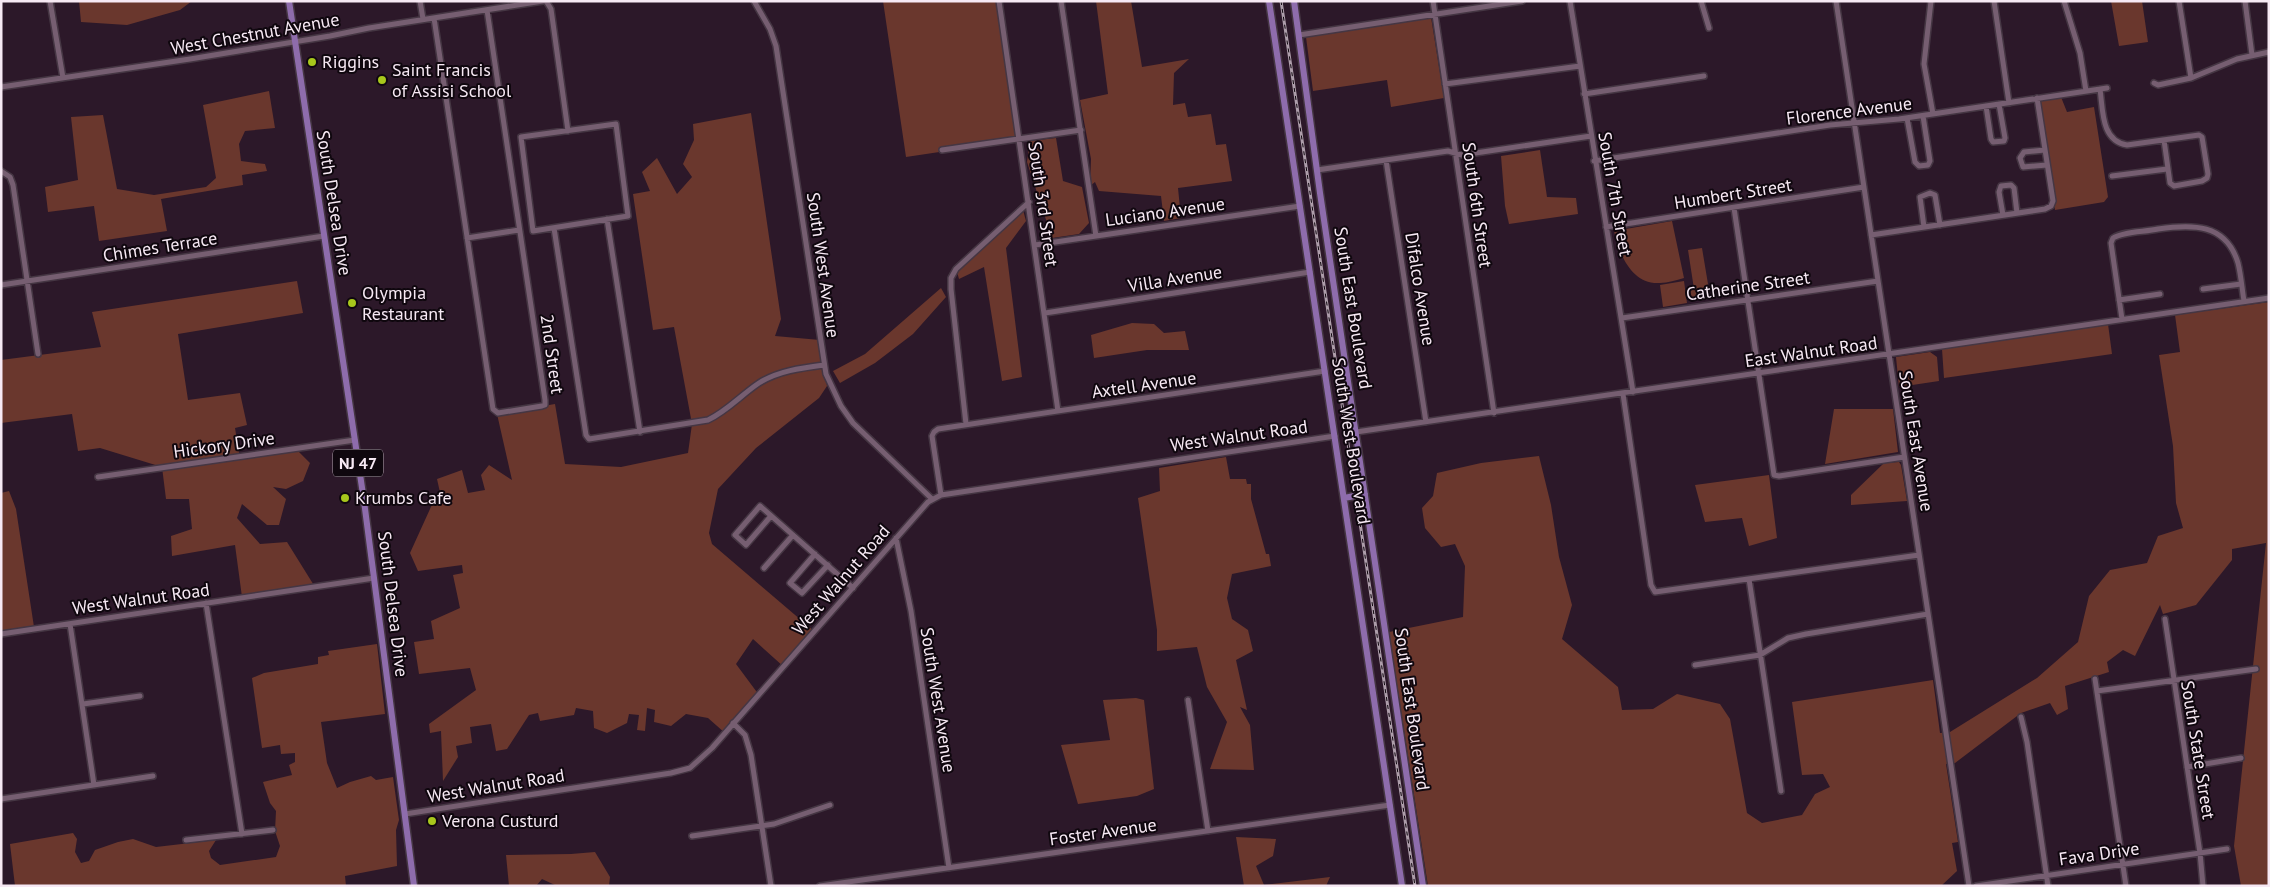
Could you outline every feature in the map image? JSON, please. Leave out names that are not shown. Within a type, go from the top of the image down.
[{"type":"main road","name":"South Delsea Drive","points":[[289,1],[355,440],[414,886]]},
{"type":"main road","name":"South West Boulevard","points":[[1269,1],[1402,886]]},
{"type":"main road","name":"South East Boulevard","points":[[1294,1],[1422,886]]},
{"type":"main road","points":[[1344,498],[1365,494]]},
{"type":"street","points":[[50,1],[63,78]]},
{"type":"street","points":[[420,1],[422,20]]},
{"type":"street","points":[[545,1],[551,9],[568,131]]},
{"type":"street","name":"West Chestnut Avenue","points":[[2,87],[545,1]]},
{"type":"street","name":"South West Avenue","points":[[754,1],[770,29],[776,46],[824,365],[841,406],[853,423],[932,499]]},
{"type":"street","name":"South 3rd Street","points":[[999,1],[1058,411]]},
{"type":"street","points":[[1061,1],[1096,236]]},
{"type":"street","name":"South 6th Street","points":[[1432,1],[1494,412]]},
{"type":"street","points":[[1299,35],[1522,1]]},
{"type":"street","name":"South 7th Street","points":[[1570,1],[1594,161],[1633,392]]},
{"type":"street","points":[[1701,1],[1709,28]]},
{"type":"street","name":"South East Avenue","points":[[1836,1],[1969,886]]},
{"type":"street","points":[[1931,1],[1924,64],[1933,114]]},
{"type":"street","points":[[1994,1],[2009,102]]},
{"type":"street","points":[[2064,1],[2078,44],[2086,91]]},
{"type":"street","points":[[2179,1],[2191,78]]},
{"type":"street","points":[[2245,1],[2252,55]]},
{"type":"street","name":"2nd Street","points":[[434,18],[490,392],[493,409],[498,413],[542,406],[546,400],[487,10]]},
{"type":"street","points":[[2154,83],[2158,85],[2191,78],[2237,59],[2269,52]]},
{"type":"street","points":[[1445,84],[1580,66]]},
{"type":"street","points":[[1584,94],[1704,76]]},
{"type":"street","points":[[1,83],[2,87]]},
{"type":"street","name":"Florence Avenue","points":[[1594,161],[1854,122],[1923,116],[2107,88]]},
{"type":"street","points":[[2100,89],[2106,130],[2110,138],[2117,144],[2127,145],[2199,135],[2202,137],[2207,178],[2202,181],[2174,186],[2170,183],[2164,140]]},
{"type":"street","points":[[1871,235],[2045,209],[2051,206],[2053,201],[2037,98]]},
{"type":"street","points":[[1986,106],[1991,139],[1993,142],[2004,141],[1999,104]]},
{"type":"street","points":[[1907,118],[1914,162],[1919,166],[1924,166],[1928,165],[1930,161],[1923,116]]},
{"type":"street","points":[[616,124],[628,216],[533,231],[521,137],[568,131],[616,124]]},
{"type":"street","points":[[942,150],[1081,130]]},
{"type":"street","points":[[1317,170],[1448,151],[1462,155],[1591,136]]},
{"type":"street","points":[[2045,150],[2024,152],[2020,158],[2023,167],[2047,165]]},
{"type":"street","name":"Difalco Avenue","points":[[1386,160],[1426,422]]},
{"type":"street","points":[[2112,176],[2167,169]]},
{"type":"street","points":[[1,171],[8,174],[12,180],[38,354]]},
{"type":"street","points":[[2002,215],[1999,192],[2001,186],[2011,186],[2014,188],[2017,213]]},
{"type":"street","name":"Humbert Street","points":[[1606,227],[1864,187]]},
{"type":"street","points":[[1924,227],[1920,198],[1930,194],[1935,195],[1940,225]]},
{"type":"street","points":[[966,424],[951,278],[956,269],[1029,202]]},
{"type":"street","name":"Luciano Avenue","points":[[1035,245],[1300,206]]},
{"type":"street","points":[[1734,208],[1774,475],[1779,476],[1904,457]]},
{"type":"street","points":[[607,219],[640,432]]},
{"type":"street","points":[[2122,320],[2111,243],[2113,238],[2172,227],[2203,227],[2214,231],[2224,240],[2238,263],[2244,302]]},
{"type":"street","points":[[554,228],[586,435],[589,439],[710,419],[771,376],[791,370],[824,365]]},
{"type":"street","points":[[467,238],[519,230]]},
{"type":"street","name":"Chimes Terrace","points":[[1,285],[324,236]]},
{"type":"street","name":"Villa Avenue","points":[[1045,312],[1310,272]]},
{"type":"street","name":"Catherine Street","points":[[1622,318],[1878,281]]},
{"type":"street","points":[[2204,288],[2241,284]]},
{"type":"street","points":[[2119,300],[2160,294]]},
{"type":"street","name":"East Walnut Road","points":[[1356,432],[2269,298]]},
{"type":"street","name":"Axtell Avenue","points":[[941,495],[933,434],[938,429],[1325,371]]},
{"type":"street","points":[[1622,394],[1653,591],[1659,592],[1707,586],[1919,554]]},
{"type":"street","name":"West Walnut Road","points":[[405,814],[680,772],[698,762],[896,538],[932,499],[941,495],[951,491],[1335,436]]},
{"type":"street","name":"Hickory Drive","points":[[98,477],[355,440]]},
{"type":"street","points":[[771,516],[746,545],[735,535],[760,506],[853,588]]},
{"type":"street","points":[[764,568],[793,535]]},
{"type":"street","name":"South West Avenue","points":[[896,538],[911,611],[949,868]]},
{"type":"street","points":[[815,554],[790,583],[802,593],[828,565]]},
{"type":"street","name":"West Walnut Road","points":[[1,634],[374,578]]},
{"type":"street","points":[[1749,579],[1781,791]]},
{"type":"street","points":[[206,603],[242,834]]},
{"type":"street","points":[[1695,665],[1760,655],[1788,638],[1928,614]]},
{"type":"street","name":"South State Street","points":[[2165,619],[2200,853],[2203,886]]},
{"type":"street","points":[[70,624],[94,785]]},
{"type":"street","points":[[2097,691],[2256,669]]},
{"type":"street","points":[[2095,680],[2126,886]]},
{"type":"street","points":[[82,704],[140,696]]},
{"type":"street","points":[[1188,700],[1208,831]]},
{"type":"street","points":[[2021,717],[2028,750],[2048,886]]},
{"type":"street","points":[[734,723],[745,735],[749,744],[771,886]]},
{"type":"street","points":[[2187,767],[2240,758]]},
{"type":"street","points":[[1,799],[153,776]]},
{"type":"street","points":[[692,836],[762,827],[830,805]]},
{"type":"street","name":"Foster Avenue","points":[[820,886],[1390,805]]},
{"type":"street","points":[[186,840],[273,830]]},
{"type":"street","name":"Fava Drive","points":[[1976,886],[2227,849]]},
{"type":"shaded area","points":[[79,1],[192,1],[180,10],[127,25],[81,22]]},
{"type":"shaded area","points":[[883,1],[999,1],[1020,140],[906,157]]},
{"type":"shaded area","points":[[1096,1],[1131,1],[1142,67],[1189,59],[1174,73],[1173,105],[1185,103],[1188,117],[1211,114],[1216,145],[1226,144],[1232,181],[1178,188],[1181,218],[1164,221],[1161,196],[1099,191],[1095,182],[1090,186],[1091,159],[1080,100],[1108,94]]},
{"type":"shaded area","points":[[2111,1],[2142,1],[2148,42],[2119,46]]},
{"type":"shaded area","points":[[1431,17],[1444,98],[1391,107],[1387,80],[1313,91],[1306,37]]},
{"type":"shaded area","points":[[269,91],[275,128],[245,131],[239,144],[241,161],[265,164],[267,171],[242,175],[243,185],[161,199],[167,231],[99,241],[94,206],[48,212],[45,187],[78,180],[71,117],[103,115],[117,189],[154,195],[206,187],[216,178],[203,105]]},
{"type":"shaded area","points":[[2061,97],[2067,112],[2094,107],[2108,197],[2104,202],[2055,210],[2040,101]]},
{"type":"shaded area","points":[[751,113],[781,319],[775,336],[820,340],[827,386],[819,398],[756,448],[718,489],[709,533],[712,544],[815,632],[784,667],[753,639],[736,664],[759,695],[725,733],[708,718],[686,714],[671,726],[654,722],[655,710],[647,708],[645,731],[637,730],[639,715],[629,714],[627,723],[607,733],[594,728],[593,711],[576,708],[574,715],[540,721],[538,713],[529,715],[507,749],[496,751],[491,724],[470,727],[472,743],[456,746],[458,757],[443,781],[441,731],[430,733],[429,724],[476,690],[470,668],[419,674],[414,642],[434,639],[431,621],[460,608],[453,575],[463,573],[462,565],[418,571],[410,553],[435,498],[441,497],[437,479],[462,470],[468,493],[485,490],[481,475],[489,465],[512,480],[497,414],[555,404],[565,464],[621,467],[688,453],[692,424],[674,327],[653,330],[633,194],[650,191],[642,172],[657,158],[677,194],[692,177],[683,164],[694,140],[693,124]]},
{"type":"shaded area","points":[[1056,138],[1063,181],[1082,187],[1089,223],[1079,234],[1052,238],[1027,162],[1030,141]]},
{"type":"shaded area","points":[[1540,150],[1547,197],[1576,198],[1578,214],[1509,224],[1505,206],[1501,156]]},
{"type":"shaded area","points":[[1023,210],[1026,221],[1006,248],[1022,377],[1002,381],[984,267],[959,279],[957,272]]},
{"type":"shaded area","points":[[1672,221],[1684,278],[1660,283],[1641,279],[1623,258],[1614,231]]},
{"type":"shaded area","points":[[1702,248],[1710,296],[1692,299],[1690,290],[1694,289],[1688,250]]},
{"type":"shaded area","points":[[297,281],[303,313],[178,334],[188,400],[240,393],[247,425],[235,428],[240,459],[298,451],[310,463],[303,481],[286,489],[273,487],[286,499],[279,525],[267,525],[242,504],[237,518],[260,544],[287,542],[315,587],[242,597],[235,545],[172,556],[171,536],[192,529],[189,499],[166,499],[162,467],[100,448],[78,451],[72,414],[1,423],[1,360],[101,347],[92,312]]},
{"type":"shaded area","points":[[1684,281],[1687,303],[1663,307],[1660,285]]},
{"type":"shaded area","points":[[941,288],[946,297],[913,334],[875,363],[840,383],[833,371],[865,354]]},
{"type":"shaded area","points":[[2269,302],[2269,886],[2241,886],[2234,846],[2266,543],[2232,549],[2232,560],[2196,605],[2163,614],[2160,605],[2135,656],[2123,650],[2107,662],[2109,672],[2065,686],[2068,709],[2057,715],[2050,703],[2021,713],[1955,763],[1946,764],[1958,842],[1952,843],[1957,871],[1941,886],[1428,886],[1389,632],[1463,617],[1465,566],[1455,544],[1441,547],[1425,528],[1422,508],[1433,496],[1437,473],[1481,463],[1539,456],[1551,505],[1559,557],[1572,605],[1562,639],[1618,687],[1622,710],[1653,709],[1677,694],[1720,704],[1730,719],[1747,813],[1762,823],[1802,815],[1815,794],[1830,787],[1823,774],[1802,775],[1792,702],[1933,680],[1940,733],[1950,732],[2037,678],[2078,642],[2089,596],[2110,570],[2147,563],[2158,536],[2183,528],[2176,503],[2173,446],[2159,355],[2180,352],[2175,315]]},
{"type":"shaded area","points":[[1132,323],[1154,324],[1164,333],[1185,331],[1189,350],[1147,350],[1094,358],[1091,335]]},
{"type":"shaded area","points":[[2108,324],[2112,354],[1944,378],[1942,349]]},
{"type":"shaded area","points":[[1930,352],[1937,357],[1939,381],[1899,387],[1896,357]]},
{"type":"shaded area","points":[[1834,409],[1893,409],[1898,452],[1825,464]]},
{"type":"shaded area","points":[[1226,457],[1230,479],[1246,479],[1247,484],[1251,484],[1251,499],[1266,554],[1269,554],[1271,566],[1232,574],[1227,598],[1232,619],[1248,630],[1253,651],[1236,660],[1247,710],[1240,707],[1250,725],[1254,770],[1210,769],[1227,722],[1207,687],[1197,647],[1157,651],[1157,630],[1138,498],[1160,491],[1159,468]]},
{"type":"shaded area","points":[[1899,462],[1907,501],[1851,505],[1851,495],[1884,463]]},
{"type":"shaded area","points":[[1769,475],[1777,538],[1749,546],[1742,518],[1705,522],[1695,485]]},
{"type":"shaded area","points":[[9,491],[16,509],[34,627],[1,632],[1,493]]},
{"type":"shaded area","points":[[377,644],[385,714],[321,722],[327,763],[337,788],[371,776],[376,780],[393,777],[399,820],[396,830],[397,866],[345,876],[346,886],[15,886],[10,844],[73,833],[77,839],[75,852],[81,863],[89,861],[95,850],[133,839],[156,847],[216,840],[209,851],[211,858],[220,865],[276,857],[280,846],[275,831],[276,811],[270,803],[263,782],[292,775],[289,765],[295,762],[295,753],[281,754],[280,745],[262,748],[252,678],[264,673],[318,664],[318,657],[329,655],[328,651]]},
{"type":"shaded area","points":[[1136,698],[1144,700],[1154,789],[1137,796],[1078,804],[1061,745],[1110,740],[1103,700]]},
{"type":"shaded area","points":[[1236,837],[1276,839],[1273,856],[1256,866],[1264,885],[1330,877],[1326,886],[1244,886]]},
{"type":"shaded area","points":[[595,852],[610,877],[609,886],[557,886],[542,879],[536,886],[509,886],[506,855]]},
{"type":"railway","points":[[1281,1],[1415,886]]},
{"type":"place","name":"Riggins","points":[[312,62]]},
{"type":"place","name":"Saint Francis of Assisi School","points":[[382,80]]},
{"type":"place","name":"Olympia Restaurant","points":[[352,303]]},
{"type":"place","name":"Krumbs Cafe","points":[[345,498]]},
{"type":"place","name":"Verona Custurd","points":[[432,821]]}]
